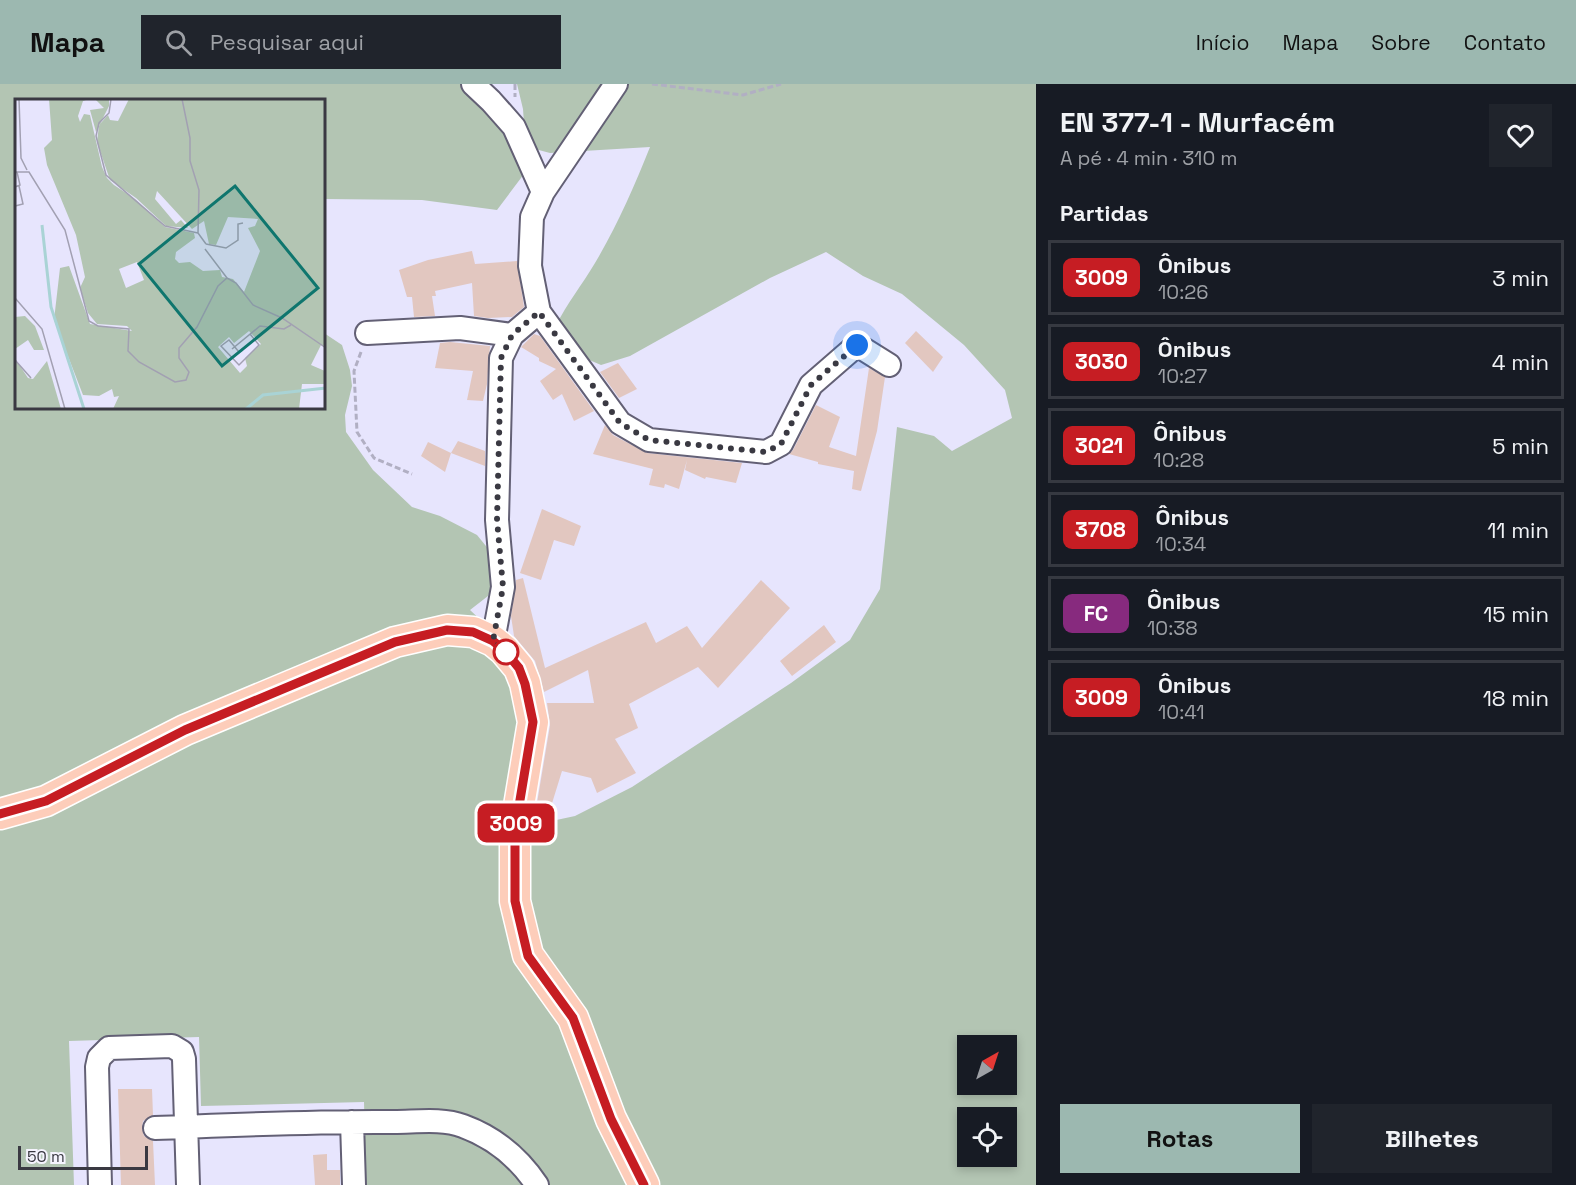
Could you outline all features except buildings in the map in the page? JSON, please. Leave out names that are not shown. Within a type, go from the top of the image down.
[{"type":"main road","points":[[0,814],[46,801],[185,730],[395,642],[447,630],[473,632],[493,641],[519,668],[533,722],[515,830],[515,901],[528,956],[573,1018],[611,1119],[644,1185]]},
{"type":"street","points":[[473,84],[514,127],[543,192]]},
{"type":"street","points":[[616,84],[543,192],[532,217],[530,266],[539,312],[620,423],[649,440],[766,452],[781,444],[811,385],[857,345],[889,365]]},
{"type":"street","points":[[493,641],[503,587],[497,520],[501,358],[512,335],[539,312]]},
{"type":"street","points":[[367,333],[460,328],[512,335]]},
{"type":"street","points":[[100,1185],[97,1067],[99,1058],[109,1048],[172,1046],[179,1049],[184,1059],[188,1185]]},
{"type":"street","points":[[352,1122],[354,1185]]},
{"type":"street","points":[[155,1128],[352,1122],[439,1122],[461,1125],[488,1138],[513,1156],[537,1185]]},
{"type":"path","points":[[652,84],[743,95],[781,84]]},
{"type":"path","points":[[367,333],[354,371],[357,432],[374,458],[412,474]]},
{"type":"green space","points":[[0,84],[466,84],[510,130],[524,174],[497,210],[422,200],[326,199],[326,99],[15,99],[15,410],[326,410],[326,334],[342,345],[350,370],[352,386],[345,415],[346,432],[373,470],[412,507],[440,516],[477,535],[490,551],[496,579],[488,596],[470,610],[519,656],[526,808],[533,825],[575,816],[632,787],[791,683],[850,640],[880,589],[897,427],[934,436],[952,451],[1012,418],[1005,390],[964,345],[902,294],[863,276],[826,252],[770,278],[630,356],[601,365],[580,356],[556,326],[611,235],[650,147],[550,153],[535,149],[525,138],[523,109],[517,84],[1036,84],[1036,1185],[366,1185],[364,1102],[201,1106],[199,1037],[69,1041],[74,1185],[0,1185]]},
{"type":"bus line","name":"3009","points":[[0,814],[46,801],[185,730],[395,642],[447,630],[481,634],[504,650],[519,668],[533,722],[515,830],[515,901],[528,956],[573,1018],[611,1119],[644,1185]]},
{"type":"route","points":[[506,652],[493,641],[503,587],[497,520],[501,358],[512,335],[539,312],[620,423],[649,440],[766,452],[781,444],[811,385],[857,345]]}]
